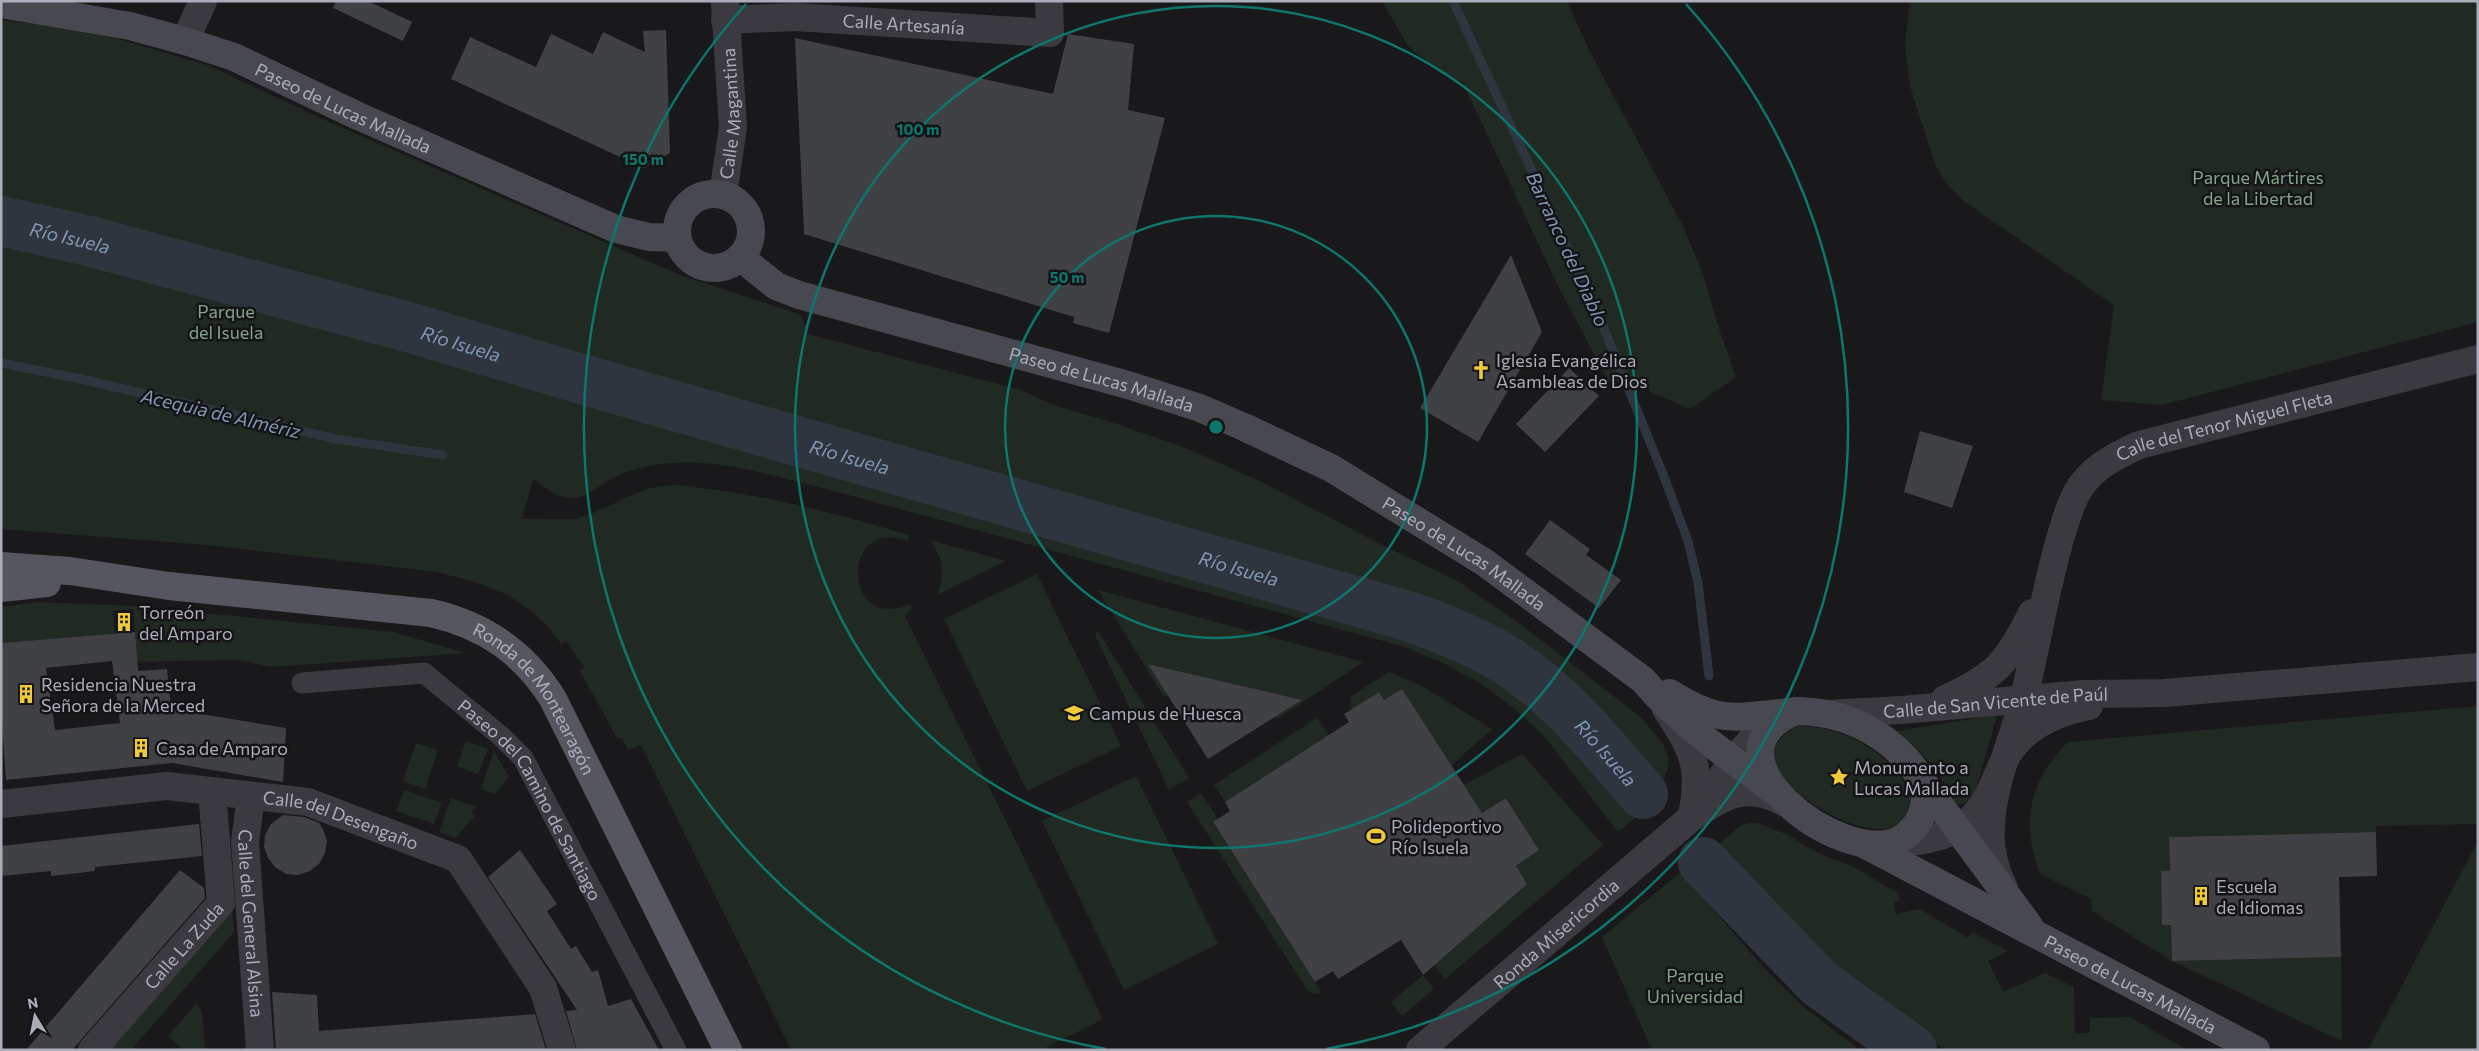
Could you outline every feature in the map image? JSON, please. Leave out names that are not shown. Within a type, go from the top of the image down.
[{"type":"main road","name":"Paseo de Lucas Mallada","points":[[1,4],[130,26],[185,40],[234,57],[358,116],[616,229],[649,237],[678,238]]},
{"type":"main road","points":[[707,195],[723,195],[738,203],[748,217],[751,234],[746,250],[740,257],[726,266],[705,267],[687,256],[678,238],[680,217],[692,201],[707,195]]},
{"type":"main road","name":"Paseo de Lucas Mallada","points":[[740,257],[776,286],[799,295],[1128,386],[1200,408],[1330,468],[1484,562],[1643,680],[1661,702],[1783,799]]},
{"type":"main road","name":"Ronda de Montearagón","points":[[1,566],[70,572],[169,586],[431,613],[480,629],[509,647],[534,671],[558,707],[728,1050]]},
{"type":"main road","name":"Ronda de Montearagón","points":[[1,588],[70,582],[169,586]]},
{"type":"main road","name":"Paseo de Lucas Mallada","points":[[1643,680],[1656,684],[1694,708],[1723,717],[1787,715]]},
{"type":"main road","points":[[1827,714],[1857,724],[1884,740],[1907,761],[1918,775],[1924,790],[1925,807],[1919,823],[1906,836],[1890,844],[1858,841],[1828,831],[1783,799],[1768,780],[1761,766],[1760,748],[1767,731],[1787,715],[1827,714]]},
{"type":"main road","name":"Paseo de Lucas Mallada","points":[[1918,775],[2007,894],[2032,931]]},
{"type":"main road","name":"Paseo de Lucas Mallada","points":[[1858,841],[2256,1050]]},
{"type":"street","points":[[185,40],[203,1]]},
{"type":"street","name":"Calle Artesanía","points":[[725,11],[795,18],[1050,34],[1048,1]]},
{"type":"street","name":"Calle Magantina","points":[[723,195],[733,127],[725,11]]},
{"type":"street","name":"Calle del Tenor Miguel Fleta","points":[[2007,894],[1996,872],[1991,849],[1991,824],[2004,761],[2024,698],[2047,582],[2066,519],[2080,487],[2104,462],[2139,445],[2478,359]]},
{"type":"street","name":"Calle del Tenor Miguel Fleta","points":[[1902,710],[1945,699],[1976,686],[1995,671],[2016,643],[2047,582]]},
{"type":"street","name":"Calle de San Vicente de Paúl","points":[[1827,714],[1902,710],[2024,698],[2165,692],[2478,667]]},
{"type":"street","name":"Paseo del Camino de Santiago","points":[[302,683],[424,673],[502,737],[523,758],[676,1050]]},
{"type":"street","name":"Calle de San Vicente de Paúl","points":[[1890,844],[1930,839],[1967,822],[1984,802],[2004,761],[2020,738],[2036,725],[2058,713],[2165,692]]},
{"type":"street","points":[[1661,702],[1688,745],[1694,760],[1698,787],[1692,817]]},
{"type":"street","name":"Ronda Misericordia","points":[[1692,817],[1763,727],[1787,715]]},
{"type":"street","name":"Calle del Desengaño","points":[[1,804],[167,786],[308,802],[458,858],[543,988],[562,1050]]},
{"type":"street","name":"Calle La Zuda","points":[[92,1050],[221,903],[212,791]]},
{"type":"street","name":"Ronda Misericordia","points":[[1420,1050],[1692,817],[1722,797],[1740,792],[1758,791],[1783,799]]},
{"type":"street","name":"Calle del General Alsina","points":[[251,796],[245,842],[260,1050]]},
{"type":"green space","points":[[1382,1],[1567,1],[1590,52],[1683,226],[1704,277],[1719,329],[1736,377],[1690,409],[1649,391],[1634,375],[1611,386],[1558,286],[1463,83],[1442,74],[1408,46]]},
{"type":"green space","name":"Parque Mártires de la Libertad","points":[[1910,1],[2478,1],[2478,322],[2162,405],[2101,400],[2114,305],[1965,202],[1946,183],[1935,164],[1910,86],[1905,46]]},
{"type":"green space","name":"Parque del Isuela","points":[[1,20],[46,25],[115,38],[210,66],[318,117],[680,275],[801,315],[808,334],[1021,390],[1056,406],[1111,422],[1186,448],[1262,482],[1380,544],[1456,580],[1519,623],[1642,718],[1663,744],[1668,756],[1668,768],[1663,781],[1656,786],[1593,707],[1552,670],[1497,634],[1438,607],[1417,599],[577,359],[565,392],[1400,631],[1447,648],[1488,667],[1564,729],[1635,818],[1618,832],[1544,736],[1514,708],[1480,683],[1443,663],[1405,647],[759,472],[715,464],[673,463],[652,465],[624,473],[576,498],[555,494],[533,479],[522,519],[579,518],[649,489],[680,485],[789,503],[909,535],[908,541],[886,538],[870,544],[861,558],[858,574],[862,591],[872,604],[888,609],[910,604],[912,608],[905,616],[1103,1019],[1041,1050],[791,1050],[641,745],[628,750],[622,738],[617,738],[580,671],[584,667],[566,641],[561,644],[549,628],[530,610],[508,595],[478,583],[437,572],[207,545],[1,529]]},
{"type":"green space","points":[[930,540],[1006,561],[937,595],[942,573],[938,553]]},
{"type":"green space","points":[[1037,574],[1121,746],[1027,791],[944,619]]},
{"type":"green space","points":[[1098,590],[1363,662],[1277,719],[1275,717],[1301,700],[1149,664],[1168,695],[1164,697]]},
{"type":"green space","points":[[37,602],[135,606],[393,632],[466,653],[272,667],[238,660],[127,662],[118,633],[135,632],[133,609],[113,611],[115,634],[1,643],[1,607]]},
{"type":"green space","points":[[1098,631],[1189,778],[1169,790],[1095,635]]},
{"type":"green space","points":[[1389,672],[1420,685],[1492,729],[1451,766],[1402,689],[1384,700],[1379,692],[1352,709],[1350,697]]},
{"type":"green space","points":[[2478,706],[2478,824],[2376,826],[2376,832],[2169,837],[2170,871],[2161,871],[2162,925],[2171,925],[2172,961],[2092,911],[2091,899],[2040,874],[2030,837],[2032,803],[2044,772],[2068,742]]},
{"type":"green space","points":[[1997,715],[1972,803],[1956,804],[1931,764],[1897,731]]},
{"type":"green space","points":[[1317,718],[1329,735],[1225,802],[1214,785]]},
{"type":"green space","points":[[1798,726],[1831,730],[1850,737],[1884,759],[1904,782],[1909,794],[1910,806],[1904,818],[1896,825],[1886,828],[1878,829],[1859,826],[1837,818],[1795,790],[1781,774],[1774,756],[1779,740]]},
{"type":"green space","points":[[466,741],[488,749],[478,774],[457,766]]},
{"type":"green space","points":[[416,743],[438,750],[425,789],[403,781]]},
{"type":"green space","points":[[494,751],[509,777],[495,794],[481,789]]},
{"type":"green space","points":[[1522,754],[1603,845],[1445,979],[1434,965],[1516,866],[1539,850],[1507,798],[1482,813],[1464,785]]},
{"type":"green space","points":[[1136,776],[1218,944],[1124,990],[1042,821]]},
{"type":"green space","points":[[404,790],[442,803],[434,824],[396,811]]},
{"type":"green space","points":[[1201,793],[1218,819],[1213,823],[1322,993],[1314,994],[1307,990],[1187,802]]},
{"type":"green space","points":[[451,798],[475,807],[472,814],[476,815],[455,838],[439,832]]},
{"type":"green space","points":[[1748,823],[1757,823],[1786,834],[1818,853],[1855,868],[1898,893],[1900,900],[1894,902],[1896,914],[1920,909],[1968,938],[1972,932],[2008,951],[1988,961],[2003,992],[2045,973],[2074,987],[2075,1033],[2090,1033],[2090,1018],[2129,1017],[2188,1050],[1946,1050],[1887,1011],[1832,969],[1797,934],[1719,844],[1740,826]]},
{"type":"green space","points":[[2478,841],[2478,1050],[2368,1050]]},
{"type":"green space","name":"Parque Universidad","points":[[1681,872],[1762,966],[1801,1005],[1860,1050],[1652,1050],[1602,937]]},
{"type":"green space","points":[[232,908],[234,932],[131,1050],[107,1050]]},
{"type":"green space","points":[[2341,957],[2342,1041],[2172,961]]},
{"type":"green space","points":[[1423,975],[1434,989],[1402,1016],[1391,1002]]},
{"type":"green space","points":[[196,1004],[202,1011],[205,1050],[183,1050],[168,1036]]},
{"type":"building","points":[[336,1],[368,1],[412,22],[403,41],[333,8]]},
{"type":"building","points":[[666,30],[670,153],[644,168],[451,79],[470,37],[536,67],[551,34],[593,54],[603,32],[645,52],[643,31]]},
{"type":"building","points":[[1068,34],[1134,44],[1128,110],[1165,118],[1109,333],[1073,323],[1074,317],[804,234],[795,38],[1053,94]]},
{"type":"building","name":"Iglesia Evangélica Asambleas de Dios","points":[[1511,255],[1542,332],[1478,442],[1420,408]]},
{"type":"building","points":[[1569,368],[1599,396],[1545,452],[1516,424]]},
{"type":"building","points":[[1920,431],[1973,446],[1952,508],[1904,492]]},
{"type":"building","points":[[1550,520],[1590,549],[1586,555],[1621,580],[1599,608],[1525,554]]},
{"type":"building","name":"Residencia Nuestra Señora de la Merced","points":[[135,632],[138,671],[167,669],[171,709],[286,728],[283,782],[172,763],[6,780],[1,711],[1,643]],"holes":[[[112,661],[120,723],[55,730],[46,668]]]},
{"type":"building","points":[[1148,664],[1302,700],[1208,759]]},
{"type":"building","name":"Polideportivo Río Isuela","points":[[1402,689],[1482,813],[1506,798],[1539,850],[1516,866],[1527,884],[1423,975],[1401,940],[1338,979],[1333,971],[1315,982],[1213,822],[1230,811],[1225,802],[1349,722],[1344,714],[1379,692],[1384,700]]},
{"type":"building","points":[[283,815],[304,817],[319,823],[323,829],[327,841],[325,853],[319,864],[310,871],[298,875],[286,874],[275,867],[268,858],[264,847],[265,835],[271,824]]},
{"type":"building","points":[[199,824],[202,856],[95,867],[95,871],[51,876],[51,871],[1,876],[1,846]]},
{"type":"building","name":"Escuela de Idiomas","points":[[2376,832],[2377,876],[2339,877],[2341,957],[2172,961],[2171,925],[2162,925],[2161,871],[2170,871],[2169,837]]},
{"type":"building","points":[[520,850],[557,904],[547,911],[571,949],[576,946],[592,972],[598,970],[608,1006],[631,999],[659,1050],[577,1050],[566,1011],[577,1010],[488,877]]},
{"type":"building","points":[[180,870],[204,888],[205,898],[72,1050],[26,1050]]},
{"type":"building","points":[[272,992],[317,995],[319,1031],[535,1014],[546,1050],[276,1050]]},
{"type":"waterway","name":"Barranco del Diablo","points":[[1453,1],[1596,309],[1663,474],[1688,541],[1698,583],[1709,676]]},
{"type":"waterway","name":"Río Isuela","points":[[1,221],[89,241],[408,327],[588,381],[1411,617],[1451,632],[1491,651],[1535,680],[1573,716],[1643,794]]},
{"type":"waterway","name":"Acequia de Almériz","points":[[1,363],[81,379],[336,439],[443,455]]},
{"type":"waterway","name":"Río Isuela","points":[[1703,862],[1819,983],[1912,1050]]},
{"type":"place","name":"Iglesia Evangélica Asambleas de Dios","points":[[1481,370]]},
{"type":"place","name":"Torreón del Amparo","points":[[124,622]]},
{"type":"place","name":"Residencia Nuestra Señora de la Merced","points":[[26,694]]},
{"type":"place","name":"Campus de Huesca","points":[[1074,713]]},
{"type":"place","name":"Casa de Amparo","points":[[141,748]]},
{"type":"place","name":"Monumento a Lucas Mallada","points":[[1839,777]]},
{"type":"place","name":"Polideportivo Río Isuela","points":[[1376,836]]},
{"type":"place","name":"Escuela de Idiomas","points":[[2201,896]]}]
